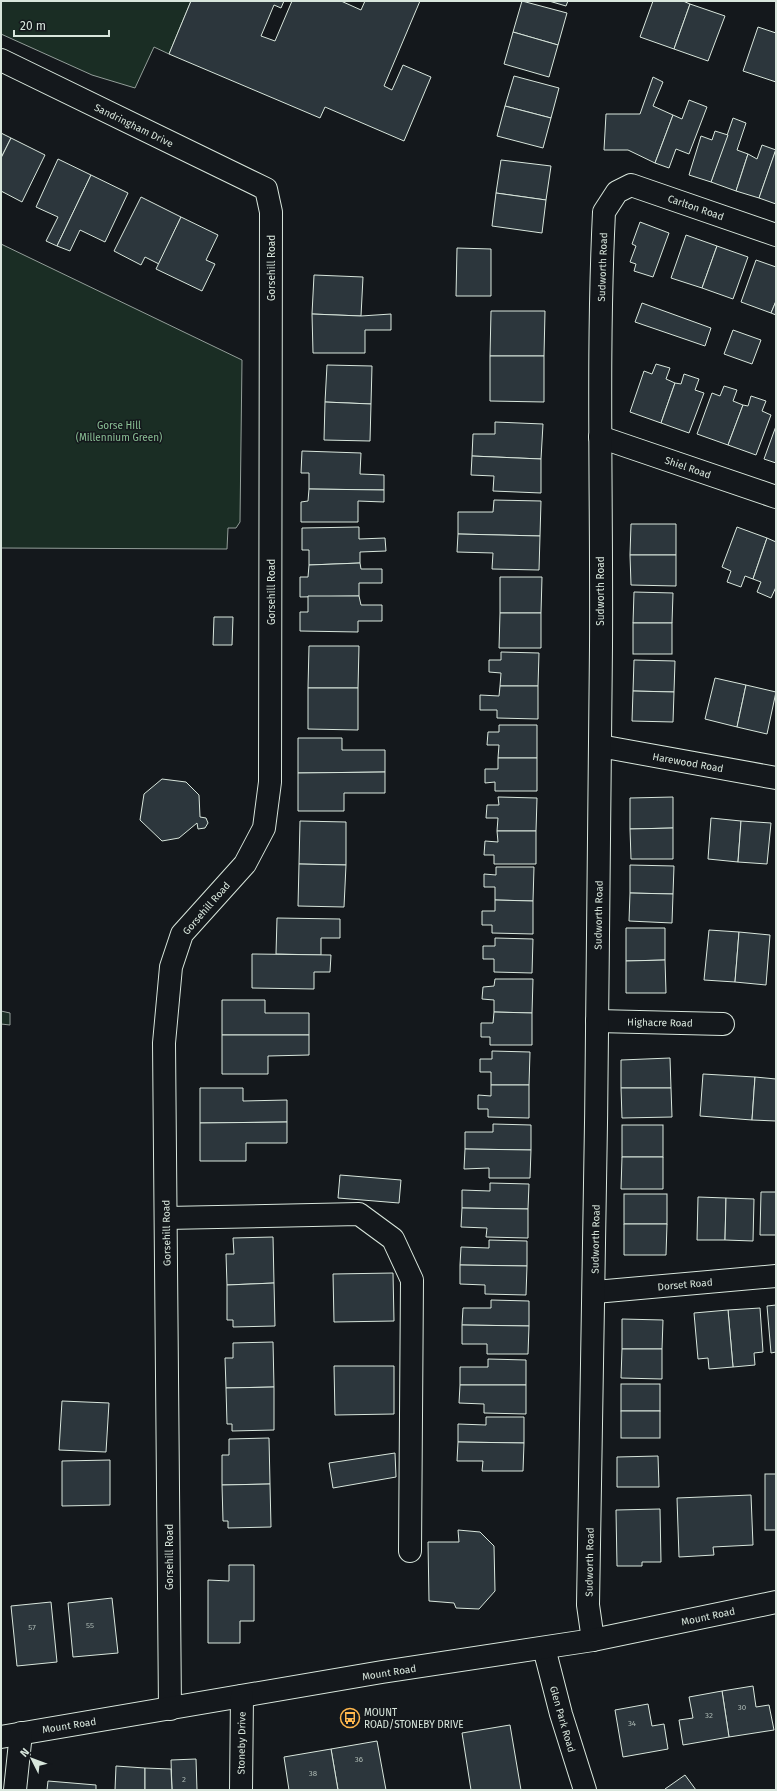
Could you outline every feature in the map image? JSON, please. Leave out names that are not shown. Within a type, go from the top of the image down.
[{"type":"street","name":"Sandringham Drive","points":[[1,60],[266,189]]},
{"type":"street","name":"Carlton Road","points":[[617,192],[631,185],[776,235]]},
{"type":"street","name":"Gorsehill Road","points":[[170,1709],[164,1043],[171,967],[182,934],[244,864],[264,828],[270,782],[272,212],[266,189]]},
{"type":"street","name":"Sudworth Road","points":[[593,1640],[588,1605],[595,1292],[600,746],[599,360],[604,212],[617,192]]},
{"type":"street","name":"Shiel Road","points":[[600,437],[776,497]]},
{"type":"street","name":"Harewood Road","points":[[600,746],[776,778]]},
{"type":"street","name":"Highacre Road","points":[[597,1021],[723,1024]]},
{"type":"street","points":[[166,1218],[359,1214],[393,1239],[412,1280],[410,1551]]},
{"type":"street","name":"Dorset Road","points":[[595,1292],[776,1276]]},
{"type":"street","name":"Mount Road","points":[[11,1735],[242,1696],[593,1640],[776,1602]]},
{"type":"street","name":"Glen Park Road","points":[[544,1648],[561,1714],[585,1790]]},
{"type":"street","name":"Stoneby Drive","points":[[241,1790],[242,1696]]},
{"type":"street","points":[[11,1735],[15,1790]]},
{"type":"green space","points":[[1,1],[191,1],[169,54],[154,47],[135,88],[92,75],[1,34]]},
{"type":"green space","name":"Gorse Hill (Millennium Green)","points":[[1,244],[242,360],[240,522],[236,528],[228,528],[227,549],[1,548]]},
{"type":"green space","points":[[1,1011],[10,1013],[10,1025],[1,1024]]},
{"type":"building","points":[[191,1],[284,1],[281,8],[274,5],[261,36],[275,41],[292,1],[341,1],[361,10],[365,1],[420,1],[384,86],[392,90],[403,65],[431,77],[404,141],[325,107],[320,118],[169,54]]},
{"type":"building","points":[[522,1],[567,13],[558,45],[513,32]]},
{"type":"building","points":[[549,1],[568,1],[566,6]]},
{"type":"building","points":[[653,1],[683,1],[690,4],[674,49],[640,37]]},
{"type":"building","points":[[690,4],[725,16],[708,61],[674,49]]},
{"type":"building","points":[[758,27],[776,33],[776,82],[743,71]]},
{"type":"building","points":[[513,32],[558,45],[549,77],[504,64]]},
{"type":"building","points":[[514,76],[559,88],[551,118],[505,106]]},
{"type":"building","points":[[653,77],[663,82],[653,106],[673,115],[655,163],[628,150],[604,150],[606,114],[640,114]]},
{"type":"building","points":[[689,100],[707,107],[689,154],[676,149],[669,168],[655,163],[673,115],[682,119]]},
{"type":"building","points":[[505,106],[551,118],[543,148],[497,136]]},
{"type":"building","points":[[733,118],[746,123],[737,150],[748,154],[736,191],[711,182]]},
{"type":"building","points":[[715,131],[728,135],[711,182],[689,175],[701,136],[712,140]]},
{"type":"building","points":[[1,133],[11,138],[1,158]]},
{"type":"building","points":[[11,138],[45,155],[22,202],[1,191],[1,158]]},
{"type":"building","points":[[762,145],[776,150],[759,198],[736,191],[748,154],[757,159]]},
{"type":"building","points":[[776,149],[776,204],[759,198]]},
{"type":"building","points":[[58,159],[91,175],[57,246],[46,241],[58,217],[36,207]]},
{"type":"building","points":[[501,160],[551,166],[546,200],[496,193]]},
{"type":"building","points":[[91,175],[128,193],[105,242],[80,230],[70,251],[57,246]]},
{"type":"building","points":[[496,193],[546,200],[542,233],[492,226]]},
{"type":"building","points":[[141,197],[181,217],[159,264],[145,257],[141,265],[114,251]]},
{"type":"building","points":[[181,217],[218,235],[206,260],[215,264],[202,291],[156,269]]},
{"type":"building","points":[[640,222],[669,233],[653,277],[634,271],[636,264],[630,262],[636,246],[632,244]]},
{"type":"building","points":[[686,235],[717,246],[702,288],[671,278]]},
{"type":"building","points":[[717,246],[748,257],[733,299],[702,288]]},
{"type":"building","points":[[457,248],[491,249],[491,296],[456,296]]},
{"type":"building","points":[[756,260],[776,267],[776,301],[771,313],[741,302]]},
{"type":"building","points":[[314,275],[363,277],[361,316],[312,314]]},
{"type":"building","points":[[776,301],[776,315],[771,313]]},
{"type":"building","points":[[642,303],[711,328],[705,346],[635,322]]},
{"type":"building","points":[[491,311],[545,311],[544,356],[490,356]]},
{"type":"building","points":[[312,314],[361,316],[391,314],[391,330],[365,330],[365,353],[313,353]]},
{"type":"building","points":[[733,330],[761,340],[752,364],[724,354]]},
{"type":"building","points":[[490,356],[544,356],[544,402],[490,401]]},
{"type":"building","points":[[656,364],[670,368],[666,379],[675,383],[661,423],[630,412],[644,371],[652,374]]},
{"type":"building","points":[[327,365],[372,366],[371,404],[325,402]]},
{"type":"building","points":[[684,374],[699,379],[695,390],[704,393],[689,433],[661,423],[675,383],[681,384]]},
{"type":"building","points":[[724,386],[737,390],[733,401],[743,405],[728,445],[697,434],[712,393],[720,396]]},
{"type":"building","points":[[751,396],[766,401],[762,411],[771,415],[756,455],[728,445],[743,405],[748,406]]},
{"type":"building","points":[[325,402],[371,404],[370,441],[324,440]]},
{"type":"building","points":[[495,422],[543,424],[541,459],[472,456],[473,434],[495,434]]},
{"type":"building","points":[[776,426],[776,463],[764,459]]},
{"type":"building","points":[[302,451],[361,453],[360,474],[384,475],[384,490],[309,489],[309,473],[301,473]]},
{"type":"building","points":[[472,456],[541,459],[541,493],[493,491],[494,476],[471,475]]},
{"type":"building","points":[[309,489],[384,490],[384,502],[358,501],[358,522],[301,522],[301,502],[308,501]]},
{"type":"building","points":[[494,500],[541,501],[540,536],[458,534],[458,512],[493,512]]},
{"type":"building","points":[[631,524],[676,524],[676,555],[630,555]]},
{"type":"building","points":[[359,527],[359,539],[385,538],[386,551],[360,552],[360,563],[309,565],[309,550],[302,550],[302,528]]},
{"type":"building","points":[[737,527],[767,538],[753,579],[745,576],[741,587],[727,582],[731,571],[722,567]]},
{"type":"building","points":[[458,534],[540,536],[539,570],[492,569],[493,553],[457,552]]},
{"type":"building","points":[[767,538],[776,542],[776,587],[771,598],[757,592],[761,582],[753,579]]},
{"type":"building","points":[[630,555],[676,555],[676,586],[631,585]]},
{"type":"building","points":[[360,563],[361,569],[382,569],[382,583],[359,583],[359,596],[300,597],[300,577],[308,577],[309,565]]},
{"type":"building","points":[[500,577],[542,577],[541,613],[500,613]]},
{"type":"building","points":[[634,592],[673,593],[672,623],[633,623]]},
{"type":"building","points":[[308,596],[359,596],[361,605],[382,605],[382,621],[358,621],[358,632],[300,631],[300,612],[308,612]]},
{"type":"building","points":[[500,613],[541,613],[541,648],[499,648]]},
{"type":"building","points":[[214,617],[233,617],[232,645],[213,645]]},
{"type":"building","points":[[633,623],[672,623],[672,654],[633,654]]},
{"type":"building","points":[[309,646],[359,646],[358,688],[308,688]]},
{"type":"building","points":[[501,652],[539,653],[538,686],[500,686],[501,673],[489,672],[489,660],[501,660]]},
{"type":"building","points":[[634,660],[675,661],[674,692],[633,691]]},
{"type":"building","points":[[715,678],[746,685],[737,727],[705,719]]},
{"type":"building","points":[[746,685],[776,692],[767,734],[737,727]]},
{"type":"building","points":[[500,686],[538,686],[538,719],[497,718],[497,710],[480,710],[480,695],[499,696]]},
{"type":"building","points":[[308,688],[358,688],[358,730],[308,729]]},
{"type":"building","points":[[633,691],[674,692],[673,722],[632,721]]},
{"type":"building","points":[[499,725],[537,725],[537,758],[498,758],[499,745],[487,745],[488,732],[499,732]]},
{"type":"building","points":[[298,738],[342,738],[342,750],[385,750],[385,772],[298,773]]},
{"type":"building","points":[[498,758],[537,758],[537,791],[495,791],[495,782],[485,783],[485,769],[498,769]]},
{"type":"building","points":[[385,772],[385,793],[344,793],[344,811],[298,811],[298,773]]},
{"type":"building","points":[[162,779],[186,782],[199,795],[200,817],[206,818],[208,823],[205,828],[198,829],[197,823],[179,838],[162,841],[140,820],[144,794]]},
{"type":"building","points":[[498,797],[537,798],[536,831],[497,831],[498,818],[486,818],[487,805],[499,805]]},
{"type":"building","points":[[673,797],[673,828],[630,829],[630,798]]},
{"type":"building","points":[[711,818],[741,821],[738,862],[708,859]]},
{"type":"building","points":[[300,821],[346,822],[346,865],[299,864]]},
{"type":"building","points":[[741,821],[771,823],[767,864],[738,862]]},
{"type":"building","points":[[673,828],[673,859],[631,859],[630,829]]},
{"type":"building","points":[[497,831],[536,831],[536,864],[494,864],[494,855],[484,855],[485,841],[498,842]]},
{"type":"building","points":[[299,864],[346,865],[344,907],[298,906]]},
{"type":"building","points":[[630,865],[674,866],[673,894],[630,893]]},
{"type":"building","points":[[496,867],[534,867],[533,901],[495,900],[495,887],[484,887],[484,874],[496,875]]},
{"type":"building","points":[[630,893],[673,894],[672,923],[629,921]]},
{"type":"building","points":[[495,900],[533,901],[533,934],[492,933],[492,925],[482,925],[482,911],[495,911]]},
{"type":"building","points":[[277,918],[340,919],[340,938],[321,938],[321,955],[276,954]]},
{"type":"building","points":[[626,928],[665,928],[665,960],[626,961]]},
{"type":"building","points":[[709,930],[739,932],[735,982],[704,980]]},
{"type":"building","points":[[739,932],[770,935],[766,985],[735,982]]},
{"type":"building","points":[[495,938],[533,939],[532,973],[494,972],[494,959],[483,959],[483,946],[495,946]]},
{"type":"building","points":[[252,954],[331,955],[330,972],[314,972],[314,989],[252,988]]},
{"type":"building","points":[[665,960],[666,993],[626,993],[626,961]]},
{"type":"building","points":[[495,979],[533,979],[532,1013],[494,1012],[494,1000],[482,999],[483,987],[494,986]]},
{"type":"building","points":[[222,1000],[265,1000],[265,1013],[309,1013],[309,1035],[222,1035]]},
{"type":"building","points":[[494,1012],[532,1013],[532,1045],[490,1045],[490,1037],[481,1037],[481,1023],[493,1023]]},
{"type":"building","points":[[222,1035],[309,1035],[309,1055],[268,1056],[268,1074],[222,1074]]},
{"type":"building","points":[[492,1051],[530,1052],[529,1085],[491,1085],[491,1072],[480,1072],[480,1059],[492,1059]]},
{"type":"building","points":[[670,1058],[671,1088],[621,1088],[621,1060]]},
{"type":"building","points":[[703,1074],[755,1077],[752,1120],[700,1116]]},
{"type":"building","points":[[755,1077],[776,1079],[776,1121],[752,1120]]},
{"type":"building","points":[[491,1085],[529,1085],[529,1118],[488,1117],[488,1109],[478,1109],[478,1095],[491,1096]]},
{"type":"building","points":[[200,1088],[243,1088],[243,1101],[287,1100],[287,1122],[200,1123]]},
{"type":"building","points":[[621,1088],[671,1088],[672,1117],[622,1118]]},
{"type":"building","points":[[287,1122],[287,1143],[246,1143],[246,1161],[200,1161],[200,1123]]},
{"type":"building","points":[[493,1124],[531,1125],[531,1150],[465,1149],[465,1132],[493,1132]]},
{"type":"building","points":[[622,1125],[663,1125],[663,1157],[622,1157]]},
{"type":"building","points":[[465,1149],[531,1150],[530,1178],[489,1178],[489,1168],[464,1169]]},
{"type":"building","points":[[622,1157],[663,1157],[663,1189],[621,1189]]},
{"type":"building","points":[[340,1175],[401,1180],[399,1203],[338,1198]]},
{"type":"building","points":[[490,1183],[529,1184],[528,1209],[462,1208],[462,1190],[490,1191]]},
{"type":"building","points":[[761,1192],[776,1192],[776,1235],[760,1235]]},
{"type":"building","points":[[624,1194],[667,1194],[667,1224],[624,1224]]},
{"type":"building","points":[[698,1197],[726,1198],[725,1240],[697,1240]]},
{"type":"building","points":[[726,1198],[754,1199],[753,1241],[725,1240]]},
{"type":"building","points":[[462,1208],[528,1209],[528,1238],[486,1237],[487,1228],[461,1227]]},
{"type":"building","points":[[624,1224],[667,1224],[666,1255],[624,1255]]},
{"type":"building","points":[[273,1237],[274,1283],[227,1285],[226,1254],[234,1254],[233,1238]]},
{"type":"building","points":[[489,1240],[527,1241],[527,1266],[460,1265],[461,1247],[489,1248]]},
{"type":"building","points":[[460,1265],[527,1266],[526,1295],[485,1294],[485,1285],[460,1284]]},
{"type":"building","points":[[393,1273],[394,1321],[334,1322],[333,1274]]},
{"type":"building","points":[[274,1283],[275,1326],[233,1327],[233,1320],[227,1320],[227,1285]]},
{"type":"building","points":[[491,1300],[529,1301],[529,1326],[462,1325],[463,1308],[491,1308]]},
{"type":"building","points":[[776,1305],[776,1352],[771,1353],[767,1306]]},
{"type":"building","points":[[760,1308],[763,1352],[754,1353],[755,1365],[733,1367],[728,1310]]},
{"type":"building","points":[[728,1310],[733,1367],[709,1369],[708,1358],[698,1359],[694,1313]]},
{"type":"building","points":[[622,1319],[663,1320],[662,1349],[622,1349]]},
{"type":"building","points":[[462,1325],[529,1326],[528,1354],[487,1354],[487,1344],[462,1344]]},
{"type":"building","points":[[273,1342],[274,1387],[226,1388],[225,1358],[233,1358],[233,1343]]},
{"type":"building","points":[[622,1349],[662,1349],[662,1379],[621,1378]]},
{"type":"building","points":[[488,1359],[526,1360],[526,1385],[460,1385],[460,1367],[488,1367]]},
{"type":"building","points":[[334,1366],[394,1366],[394,1414],[335,1415]]},
{"type":"building","points":[[621,1384],[660,1384],[660,1411],[621,1411]]},
{"type":"building","points":[[460,1385],[526,1385],[526,1414],[484,1413],[484,1404],[459,1403]]},
{"type":"building","points":[[274,1387],[274,1430],[232,1431],[232,1424],[227,1424],[226,1388]]},
{"type":"building","points":[[62,1401],[109,1403],[106,1452],[59,1450]]},
{"type":"building","points":[[621,1411],[660,1411],[660,1438],[621,1438]]},
{"type":"building","points":[[486,1417],[524,1417],[524,1443],[458,1442],[458,1424],[486,1425]]},
{"type":"building","points":[[269,1438],[270,1484],[222,1485],[222,1455],[229,1455],[229,1439]]},
{"type":"building","points":[[458,1442],[524,1443],[523,1471],[482,1471],[483,1461],[457,1461]]},
{"type":"building","points":[[395,1453],[396,1477],[333,1488],[329,1463]]},
{"type":"building","points":[[658,1456],[659,1487],[617,1487],[617,1457]]},
{"type":"building","points":[[110,1460],[110,1505],[62,1506],[62,1461]]},
{"type":"building","points":[[765,1474],[776,1474],[776,1530],[765,1530]]},
{"type":"building","points":[[270,1484],[271,1527],[228,1528],[228,1521],[223,1521],[222,1485]]},
{"type":"building","points":[[751,1495],[753,1545],[713,1547],[714,1555],[679,1557],[677,1498]]},
{"type":"building","points":[[660,1509],[661,1562],[642,1562],[642,1566],[617,1566],[616,1510]]},
{"type":"building","points":[[458,1530],[480,1532],[494,1546],[495,1591],[479,1609],[456,1608],[454,1603],[429,1601],[428,1542],[459,1542]]},
{"type":"building","points":[[229,1565],[254,1565],[254,1621],[240,1621],[240,1643],[208,1643],[208,1580],[229,1581]]},
{"type":"building","points":[[112,1598],[118,1653],[73,1657],[68,1603]]},
{"type":"building","points":[[51,1602],[57,1662],[17,1666],[11,1606]]},
{"type":"building","points":[[753,1686],[756,1707],[769,1705],[774,1730],[729,1737],[722,1691]]},
{"type":"building","points":[[722,1691],[729,1737],[683,1745],[679,1720],[693,1718],[689,1697]]},
{"type":"building","points":[[648,1704],[652,1726],[664,1724],[668,1749],[623,1757],[615,1710]]},
{"type":"building","points":[[510,1725],[521,1790],[471,1790],[462,1733]]},
{"type":"building","points":[[377,1741],[386,1790],[338,1790],[331,1749]]},
{"type":"building","points":[[331,1749],[338,1790],[289,1790],[284,1757]]},
{"type":"building","points":[[196,1759],[197,1790],[172,1790],[171,1760]]},
{"type":"building","points":[[116,1766],[145,1768],[145,1790],[115,1790]]},
{"type":"building","points":[[145,1768],[171,1769],[172,1790],[145,1790]]},
{"type":"building","points":[[685,1775],[696,1790],[665,1790],[665,1789]]},
{"type":"building","points":[[48,1781],[96,1785],[96,1790],[47,1790]]},
{"type":"place","name":"MOUNT ROAD/STONEBY DRIVE","points":[[350,1718]]}]
